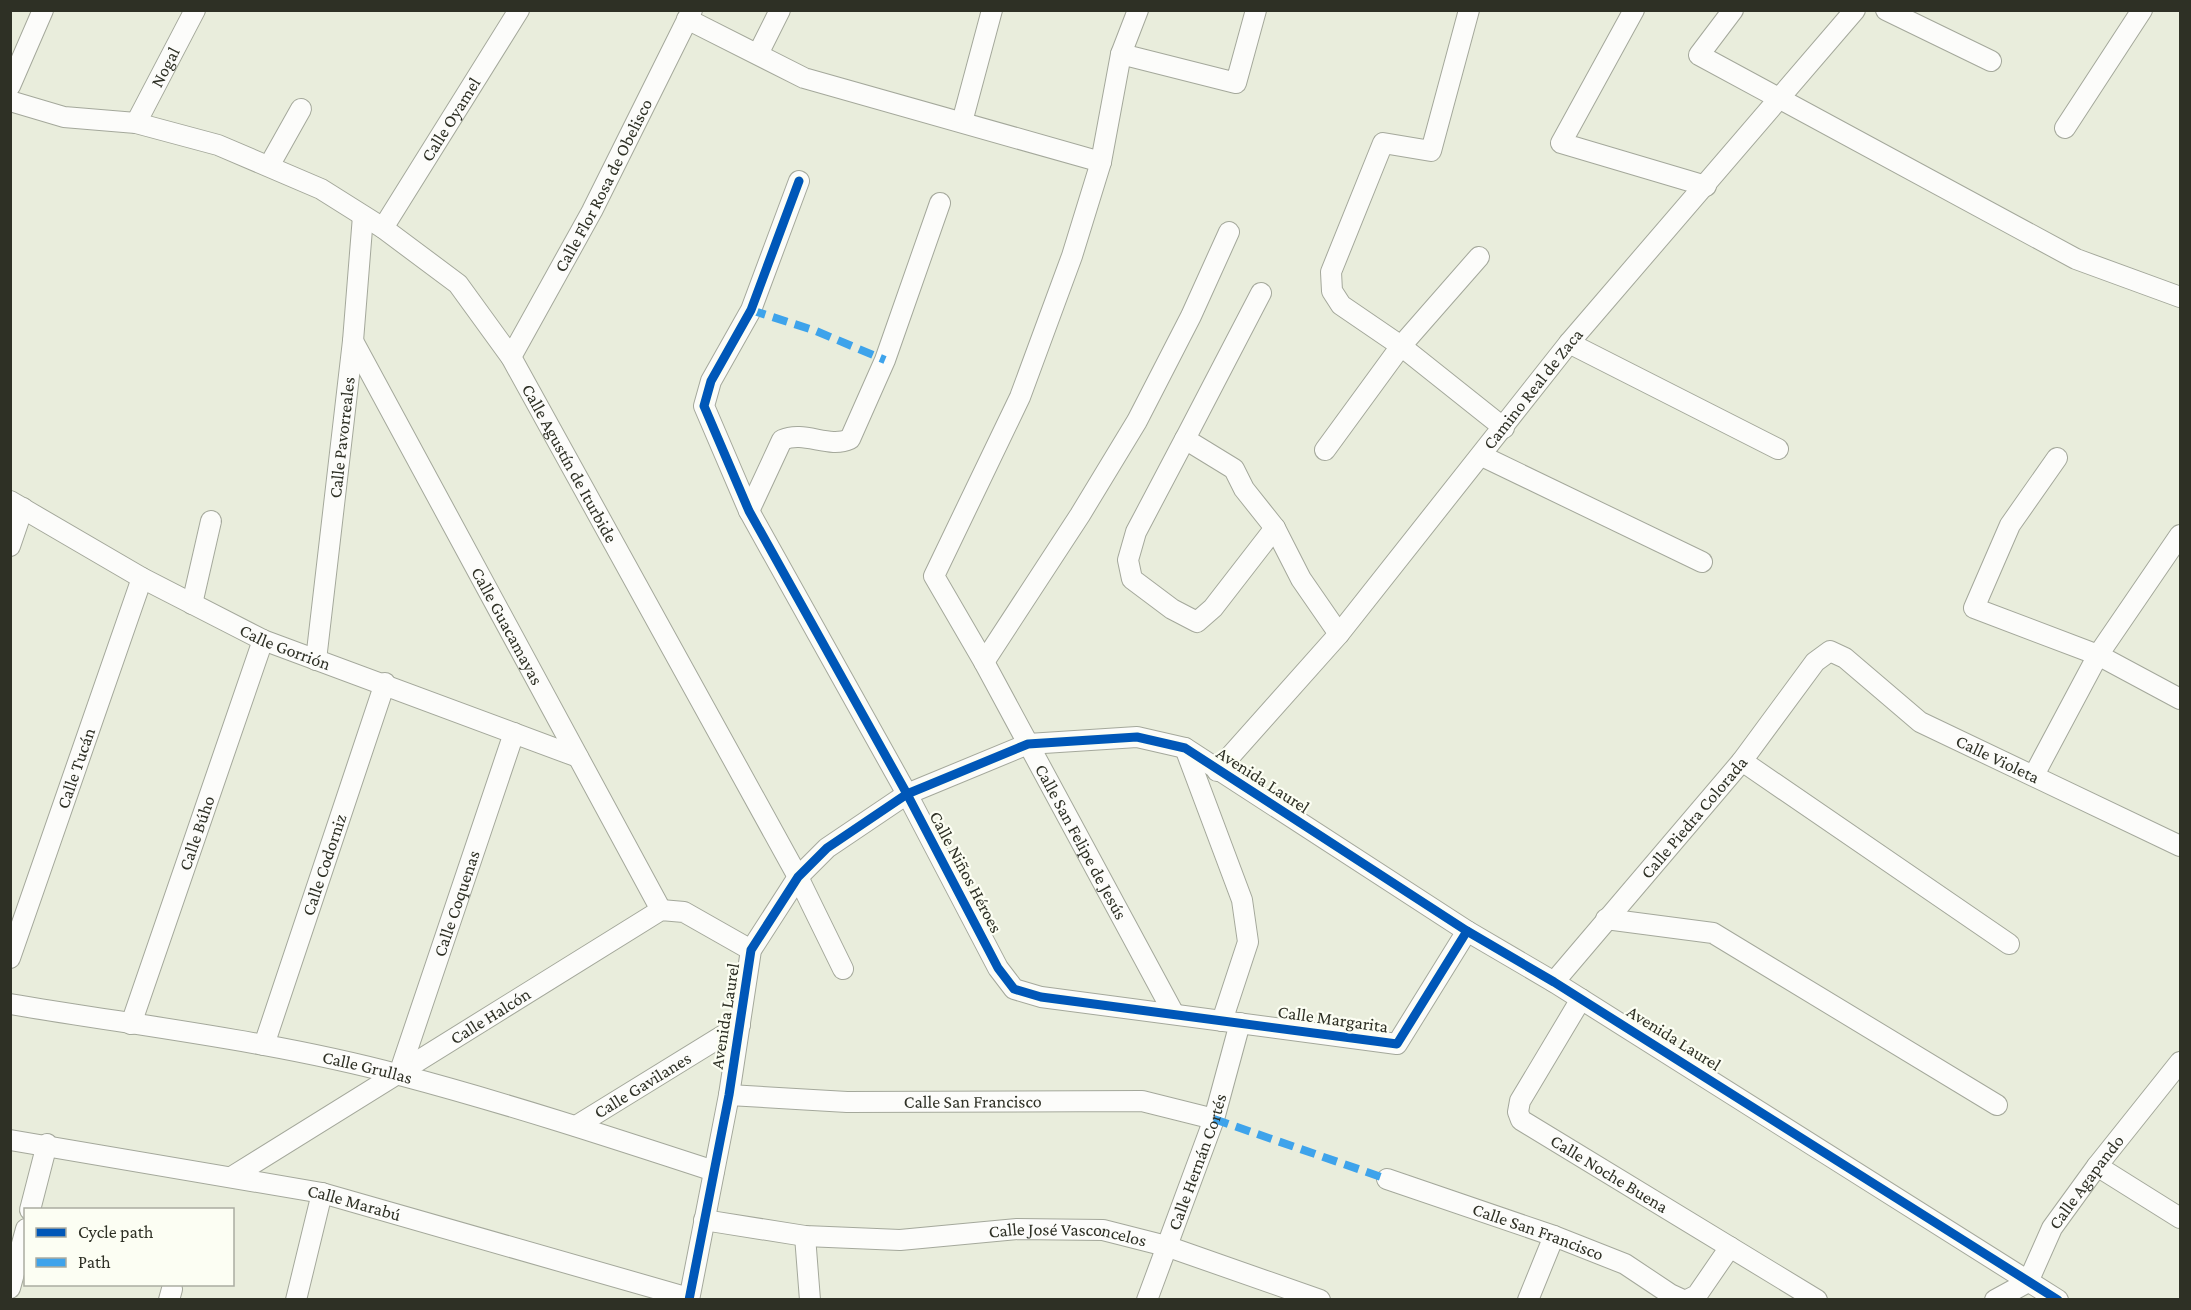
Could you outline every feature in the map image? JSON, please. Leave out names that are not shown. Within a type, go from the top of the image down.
[{"type":"street","points":[[10,86],[43,10]]},
{"type":"street","name":"Nogal","points":[[136,123],[195,10]]},
{"type":"street","name":"Calle Oyamel","points":[[383,228],[519,10]]},
{"type":"street","points":[[758,54],[780,10]]},
{"type":"street","points":[[962,122],[992,10]]},
{"type":"street","points":[[689,15],[804,78],[1101,162],[1121,54],[1138,10]]},
{"type":"street","points":[[1121,54],[1236,82],[1256,10]]},
{"type":"street","points":[[1468,10],[1431,151],[1383,143],[1331,272],[1332,291],[1341,305],[1401,346],[1504,428]]},
{"type":"street","points":[[1634,10],[1561,143],[1706,186]]},
{"type":"street","points":[[1733,10],[1699,55],[2076,259],[2181,297]]},
{"type":"street","name":"Camino Real de Zaca","points":[[1217,771],[1340,634],[1569,343],[1855,10]]},
{"type":"street","points":[[1886,10],[1991,61]]},
{"type":"street","points":[[2065,128],[2142,10]]},
{"type":"street","name":"Calle Flor Rosa de Obelisco","points":[[512,357],[592,211],[689,15]]},
{"type":"street","name":"Calle Agustín de Iturbide","points":[[10,101],[64,117],[136,123],[218,145],[321,189],[383,228],[458,284],[512,357],[798,877],[843,969]]},
{"type":"street","points":[[268,166],[301,109]]},
{"type":"street","name":"Calle San Felipe de Jesús","points":[[1101,162],[1072,256],[1020,397],[934,576],[984,662],[1174,1014]]},
{"type":"street","name":"Calle Niños Héroes","points":[[799,181],[751,310],[711,381],[704,406],[749,511],[907,794],[998,968],[1014,989],[1041,997],[1231,1022]]},
{"type":"street","points":[[749,511],[782,440],[794,435],[840,444],[850,439],[885,360],[940,203]]},
{"type":"street","name":"Calle Pavorreales","points":[[316,660],[353,340],[363,216]]},
{"type":"street","points":[[984,662],[1080,515],[1137,421],[1191,316],[1229,232]]},
{"type":"street","points":[[1325,450],[1401,346],[1479,257]]},
{"type":"street","points":[[1261,293],[1136,532],[1128,560],[1132,579],[1172,609],[1197,622],[1214,608],[1275,528]]},
{"type":"street","name":"Calle Guacamayas","points":[[353,340],[661,910]]},
{"type":"street","points":[[1569,343],[1778,448]]},
{"type":"street","points":[[1185,439],[1234,470],[1244,489],[1275,528],[1300,579],[1340,634]]},
{"type":"street","points":[[1482,456],[1702,562]]},
{"type":"street","points":[[2057,458],[2010,525],[1974,608],[2098,655],[2181,699]]},
{"type":"street","points":[[10,546],[17,504]]},
{"type":"street","name":"Calle Gorrión","points":[[17,504],[142,578],[263,640],[385,683],[578,757]]},
{"type":"street","points":[[192,604],[211,521]]},
{"type":"street","points":[[2034,775],[2098,655],[2181,535]]},
{"type":"street","name":"Calle Tucán","points":[[10,958],[142,578]]},
{"type":"street","name":"Calle Búho","points":[[131,1024],[263,640]]},
{"type":"street","name":"Calle Piedra Colorada","points":[[1554,982],[1742,761],[1815,662],[1830,651]]},
{"type":"street","name":"Calle Violeta","points":[[1830,651],[1845,658],[1920,722],[2181,846]]},
{"type":"street","name":"Calle Codorniz","points":[[264,1045],[385,683]]},
{"type":"street","name":"Calle Coquenas","points":[[399,1074],[514,733]]},
{"type":"street","name":"Avenida Laurel","points":[[689,1299],[729,1095],[752,950],[798,877],[827,848],[907,794],[1028,744],[1137,737],[1185,748],[1217,771],[1467,931],[1554,982],[2058,1299]]},
{"type":"street","name":"Calle Hernán Cortés","points":[[1147,1299],[1214,1119],[1248,942],[1242,900],[1185,748]]},
{"type":"street","points":[[1742,761],[2009,944]]},
{"type":"street","points":[[661,910],[684,912],[752,950]]},
{"type":"street","name":"Calle Halcón","points":[[233,1176],[661,910]]},
{"type":"street","points":[[1606,920],[1713,933],[1997,1105]]},
{"type":"street","name":"Calle Margarita","points":[[1231,1022],[1396,1044],[1467,931]]},
{"type":"street","name":"Calle Noche Buena","points":[[1581,999],[1520,1101],[1518,1112],[1521,1120],[1817,1299]]},
{"type":"street","name":"Calle Grullas","points":[[10,1004],[264,1045],[399,1074],[576,1126],[714,1171]]},
{"type":"street","name":"Calle Gavilanes","points":[[576,1126],[740,1025]]},
{"type":"street","name":"Calle Agapando","points":[[2028,1282],[2052,1228],[2097,1166],[2181,1062]]},
{"type":"street","name":"Calle San Francisco","points":[[729,1095],[847,1102],[1142,1101],[1214,1119]]},
{"type":"street","name":"Calle Marabú","points":[[10,1140],[47,1144],[322,1193],[689,1299]]},
{"type":"street","points":[[30,1208],[47,1144]]},
{"type":"street","points":[[2097,1166],[2181,1218]]},
{"type":"street","name":"Calle San Francisco","points":[[1387,1179],[1554,1236],[1625,1264],[1670,1294],[1685,1299],[1697,1295],[1730,1247]]},
{"type":"street","points":[[296,1299],[322,1193]]},
{"type":"street","name":"Calle José Vasconcelos","points":[[704,1220],[805,1236],[900,1240],[1017,1229],[1103,1230],[1166,1246],[1320,1299]]},
{"type":"street","points":[[10,1288],[24,1236]]},
{"type":"street","points":[[805,1236],[810,1299]]},
{"type":"street","points":[[1528,1299],[1554,1236]]},
{"type":"street","points":[[1995,1299],[2028,1282]]},
{"type":"marked path","points":[[751,310],[816,331],[885,360]]},
{"type":"marked path","points":[[1214,1119],[1387,1179]]},
{"type":"cycle path","points":[[799,181],[751,310],[711,381],[704,406],[749,511],[907,794],[998,968],[1014,989],[1041,997],[1397,1044],[1467,931]]},
{"type":"cycle path","points":[[689,1300],[729,1095],[751,950],[798,877],[827,848],[907,794],[1028,744],[1137,737],[1185,748],[1467,931],[1554,982],[2058,1300]]}]
